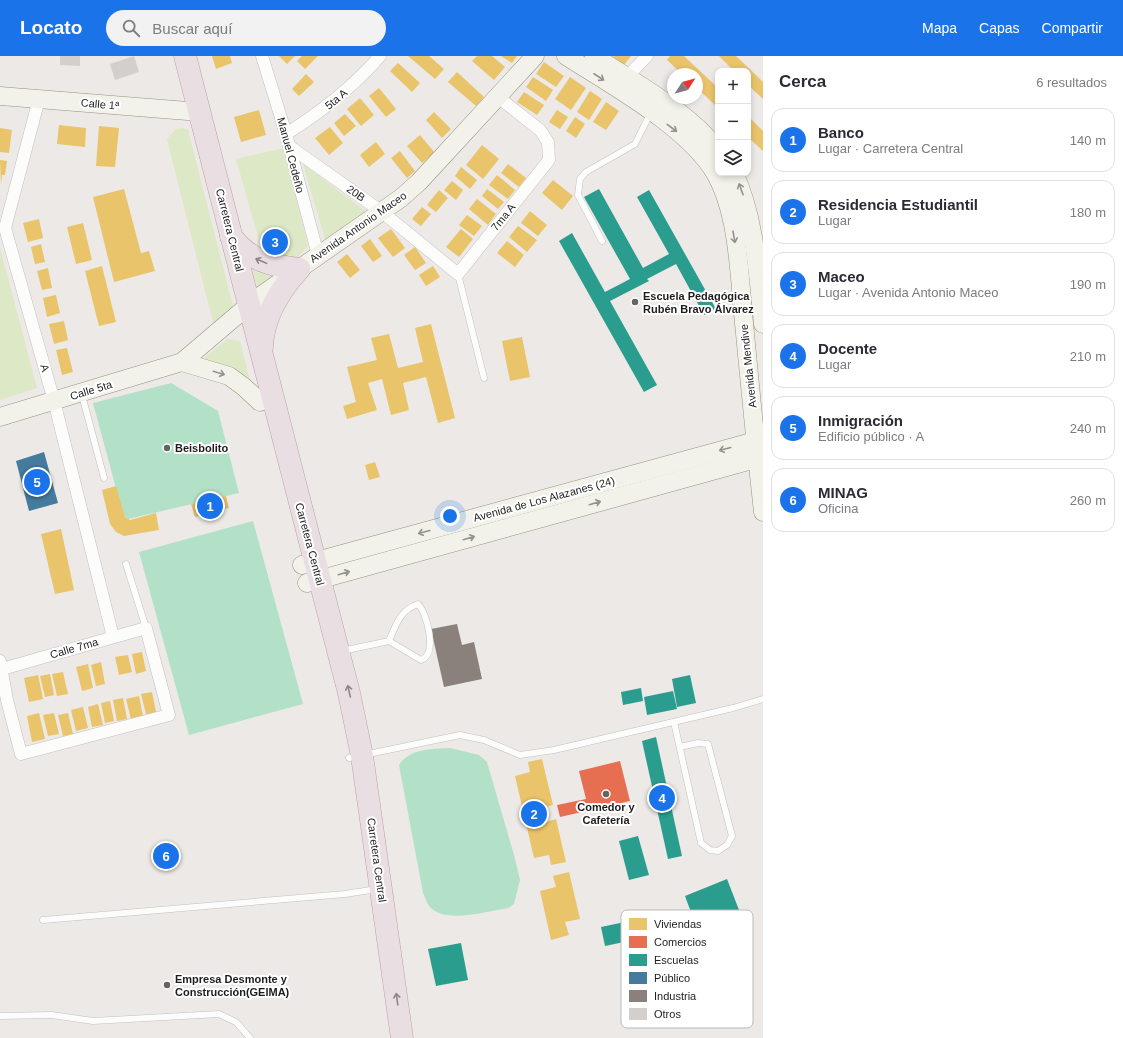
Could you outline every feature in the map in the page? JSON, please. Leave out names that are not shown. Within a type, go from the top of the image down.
[{"type":"highway","name":"Carretera Central","points":[[172,56],[194,112],[231,236],[260,402],[311,572],[339,652],[349,693],[355,757],[374,890],[402,1038]]},
{"type":"highway","name":"Carretera Central","points":[[185,56],[194,112],[244,310],[263,360],[311,572],[335,695],[355,757]]},
{"type":"highway","points":[[231,236],[244,252],[263,262],[278,267],[299,269]]},
{"type":"highway","points":[[263,360],[262,345],[272,305],[284,286],[299,269]]},
{"type":"highway","name":"Carretera Central","points":[[374,890],[388,1038]]},
{"type":"street","name":"Manuel Cedeño","points":[[262,56],[287,140],[318,255]]},
{"type":"street","name":"5ta A","points":[[287,140],[341,95],[380,56]]},
{"type":"street","name":"Avenida Antonio Maceo","points":[[182,362],[244,310],[318,255],[382,212],[419,182],[535,56]]},
{"type":"street","name":"Avenida Mendive","points":[[566,56],[622,83],[708,137],[715,146]]},
{"type":"street","name":"Avenida Mendive","points":[[594,56],[622,83]]},
{"type":"street","points":[[622,83],[647,56]]},
{"type":"street","name":"Calle 1ª","points":[[0,96],[194,112]]},
{"type":"street","name":"7ma A","points":[[458,274],[549,160],[548,142],[540,130],[498,97]]},
{"type":"street","name":"A","points":[[39,100],[2,228],[54,401],[113,637]]},
{"type":"street","name":"Avenida Mendive","points":[[655,105],[690,141],[715,172],[726,197],[738,259],[760,449],[763,512]]},
{"type":"street","name":"20B","points":[[287,140],[382,212],[458,274]]},
{"type":"street","name":"Avenida Mendive","points":[[735,176],[741,188],[748,214],[761,282],[763,324]]},
{"type":"street","points":[[740,286],[761,282]]},
{"type":"street","points":[[182,362],[229,376],[244,387],[260,402]]},
{"type":"street","name":"Calle 5ta","points":[[0,417],[182,362]]},
{"type":"street","name":"Avenida de Los Alazanes (24)","points":[[311,572],[760,449]]},
{"type":"street","points":[[1,665],[4,701],[21,754],[169,715],[146,628]]},
{"type":"street","name":"Calle 7ma","points":[[1,665],[146,628]]},
{"type":"lane","points":[[602,241],[578,195],[580,179],[586,172],[635,144],[655,105]]},
{"type":"lane","points":[[458,274],[484,378]]},
{"type":"lane","points":[[82,392],[104,478]]},
{"type":"lane","points":[[126,564],[146,628]]},
{"type":"lane","points":[[339,652],[389,641],[421,660],[426,658],[429,653],[430,644],[423,610],[418,604],[410,607],[399,617],[389,641]]},
{"type":"lane","points":[[355,757],[460,735],[484,740],[520,755],[554,750],[674,722],[763,699]]},
{"type":"lane","points":[[674,722],[701,843],[710,850],[718,851],[727,845],[732,836],[708,744],[698,743],[680,747]]},
{"type":"lane","points":[[43,920],[374,890]]},
{"type":"lane","points":[[0,1016],[52,1015],[94,1021],[219,1014],[236,1022],[250,1038]]},
{"type":"green space","points":[[182,128],[188,130],[233,306],[231,313],[214,326],[167,139],[176,129]]},
{"type":"green space","points":[[284,148],[308,246],[297,258],[279,261],[260,244],[236,159]]},
{"type":"green space","points":[[303,164],[369,214],[325,239]]},
{"type":"green space","points":[[0,248],[37,388],[0,400]]},
{"type":"green space","points":[[250,262],[276,273],[257,288]]},
{"type":"green space","points":[[228,339],[240,341],[251,385],[201,360]]},
{"type":"green space","name":"Beisbolito","points":[[171,383],[218,411],[239,493],[128,519],[123,514],[93,403]]},
{"type":"green space","points":[[253,521],[303,704],[189,735],[139,552]]},
{"type":"green space","points":[[450,748],[479,755],[487,762],[520,880],[514,904],[508,908],[469,915],[448,915],[439,913],[432,909],[423,893],[399,765],[404,759],[415,752],[429,749]]},
{"type":"building: Viviendas","points":[[212,56],[230,56],[232,63],[216,69]]},
{"type":"building: Viviendas","points":[[279,56],[295,56],[287,64]]},
{"type":"building: Viviendas","points":[[302,56],[318,56],[305,69],[297,61]]},
{"type":"building: Viviendas","points":[[408,56],[429,56],[444,69],[435,79]]},
{"type":"building: Viviendas","points":[[477,56],[492,56],[505,67],[494,80],[472,61]]},
{"type":"building: Viviendas","points":[[501,56],[517,56],[512,63]]},
{"type":"building: Viviendas","points":[[613,56],[631,56],[624,65]]},
{"type":"building: Viviendas","points":[[670,56],[684,56],[697,68],[676,68],[667,60]]},
{"type":"building: Viviendas","points":[[719,56],[736,56],[748,68],[731,68]]},
{"type":"building: Viviendas","points":[[544,62],[564,76],[556,87],[536,74]]},
{"type":"building: Viviendas","points":[[398,63],[420,83],[412,92],[390,71]]},
{"type":"building: Viviendas","points":[[751,70],[763,82],[763,99],[751,88]]},
{"type":"building: Viviendas","points":[[457,72],[484,97],[476,106],[448,82]]},
{"type":"building: Viviendas","points":[[306,74],[314,82],[299,96],[292,89]]},
{"type":"building: Viviendas","points":[[703,74],[715,85],[715,105],[703,94]]},
{"type":"building: Viviendas","points":[[533,77],[553,90],[546,101],[526,87]]},
{"type":"building: Viviendas","points":[[570,77],[586,88],[571,110],[555,99]]},
{"type":"building: Viviendas","points":[[379,88],[396,109],[386,117],[369,96]]},
{"type":"building: Viviendas","points":[[590,91],[602,99],[589,120],[577,112]]},
{"type":"building: Viviendas","points":[[524,92],[544,105],[537,115],[517,102]]},
{"type":"building: Viviendas","points":[[360,98],[374,115],[361,126],[347,109]]},
{"type":"building: Viviendas","points":[[606,102],[619,111],[606,130],[593,122]]},
{"type":"building: Viviendas","points":[[259,110],[266,135],[241,142],[234,117]]},
{"type":"building: Viviendas","points":[[557,110],[568,117],[560,129],[549,122]]},
{"type":"building: Viviendas","points":[[434,112],[451,129],[442,138],[426,120]]},
{"type":"building: Viviendas","points":[[345,114],[356,126],[344,136],[334,123]]},
{"type":"building: Viviendas","points":[[575,117],[585,124],[576,138],[566,131]]},
{"type":"building: Viviendas","points":[[751,119],[763,131],[763,151],[751,140]]},
{"type":"building: Viviendas","points":[[59,125],[86,128],[85,147],[57,144]]},
{"type":"building: Viviendas","points":[[99,126],[119,128],[115,167],[96,166]]},
{"type":"building: Viviendas","points":[[330,127],[343,143],[329,155],[315,138]]},
{"type":"building: Viviendas","points":[[0,128],[12,130],[9,153],[0,152]]},
{"type":"building: Viviendas","points":[[420,135],[435,153],[422,163],[407,146]]},
{"type":"building: Viviendas","points":[[376,142],[385,154],[369,167],[360,155]]},
{"type":"building: Viviendas","points":[[482,145],[499,159],[483,179],[466,165]]},
{"type":"building: Viviendas","points":[[400,151],[415,171],[407,178],[391,158]]},
{"type":"building: Viviendas","points":[[0,160],[7,161],[5,175],[2,175],[1,185]]},
{"type":"building: Viviendas","points":[[508,164],[526,178],[519,187],[501,173]]},
{"type":"building: Viviendas","points":[[461,167],[477,180],[470,189],[455,176]]},
{"type":"building: Viviendas","points":[[497,175],[515,190],[508,199],[489,185]]},
{"type":"building: Viviendas","points":[[553,180],[573,196],[562,210],[542,193]]},
{"type":"building: Viviendas","points":[[452,181],[463,190],[456,200],[444,190]]},
{"type":"building: Viviendas","points":[[124,189],[141,253],[149,251],[155,271],[114,282],[93,197]]},
{"type":"building: Viviendas","points":[[487,189],[504,202],[498,209],[482,196]]},
{"type":"building: Viviendas","points":[[439,190],[448,198],[436,212],[427,205]]},
{"type":"building: Viviendas","points":[[477,199],[496,214],[488,225],[469,209]]},
{"type":"building: Viviendas","points":[[422,207],[431,214],[421,226],[412,219]]},
{"type":"building: Viviendas","points":[[530,211],[547,225],[538,236],[521,223]]},
{"type":"building: Viviendas","points":[[467,215],[482,226],[474,236],[459,225]]},
{"type":"building: Viviendas","points":[[39,219],[43,238],[28,242],[23,223]]},
{"type":"building: Viviendas","points":[[83,223],[92,260],[76,264],[67,227]]},
{"type":"building: Viviendas","points":[[518,226],[537,240],[527,252],[509,237]]},
{"type":"building: Viviendas","points":[[391,229],[405,248],[393,257],[378,238]]},
{"type":"building: Viviendas","points":[[461,229],[473,239],[459,257],[446,247]]},
{"type":"building: Viviendas","points":[[370,239],[382,256],[373,262],[361,246]]},
{"type":"building: Viviendas","points":[[507,241],[524,255],[515,267],[497,253]]},
{"type":"building: Viviendas","points":[[41,244],[45,262],[35,264],[31,247]]},
{"type":"building: Viviendas","points":[[415,247],[426,263],[415,270],[404,255]]},
{"type":"building: Viviendas","points":[[347,254],[360,270],[350,278],[337,262]]},
{"type":"building: Viviendas","points":[[102,266],[116,322],[99,326],[85,271]]},
{"type":"building: Viviendas","points":[[433,266],[440,277],[426,286],[419,275]]},
{"type":"building: Viviendas","points":[[48,268],[52,288],[42,290],[37,271]]},
{"type":"building: Viviendas","points":[[56,295],[60,313],[47,317],[43,298]]},
{"type":"building: Viviendas","points":[[64,321],[68,340],[54,344],[49,324]]},
{"type":"building: Viviendas","points":[[431,324],[455,418],[438,423],[426,377],[403,383],[409,410],[391,415],[382,379],[368,383],[377,410],[347,419],[343,406],[356,402],[347,367],[377,360],[371,338],[389,334],[398,368],[423,362],[415,328]]},
{"type":"building: Viviendas","points":[[522,337],[530,377],[510,381],[502,341]]},
{"type":"building: Viviendas","points":[[67,348],[73,372],[62,375],[56,350]]},
{"type":"building: Viviendas","points":[[375,462],[380,477],[369,480],[365,465]]},
{"type":"building: Viviendas","points":[[116,486],[125,517],[130,520],[156,513],[159,530],[124,536],[116,532],[110,524],[102,490]]},
{"type":"building: Viviendas","points":[[226,496],[229,508],[195,517],[191,504]]},
{"type":"building: Viviendas","points":[[61,529],[74,590],[55,594],[41,534]]},
{"type":"building: Viviendas","points":[[142,652],[146,671],[136,674],[132,654]]},
{"type":"building: Viviendas","points":[[128,655],[132,672],[119,675],[115,657]]},
{"type":"building: Viviendas","points":[[101,662],[105,684],[96,686],[91,665]]},
{"type":"building: Viviendas","points":[[88,664],[93,688],[82,691],[76,667]]},
{"type":"building: Viviendas","points":[[63,672],[68,694],[57,696],[52,674]]},
{"type":"building: Viviendas","points":[[50,674],[54,695],[45,697],[40,676]]},
{"type":"building: Viviendas","points":[[38,675],[43,699],[29,702],[24,678]]},
{"type":"building: Viviendas","points":[[152,692],[156,712],[146,714],[141,694]]},
{"type":"building: Viviendas","points":[[139,696],[143,716],[131,719],[126,699]]},
{"type":"building: Viviendas","points":[[123,698],[127,719],[117,721],[113,700]]},
{"type":"building: Viviendas","points":[[110,701],[114,721],[105,723],[101,703]]},
{"type":"building: Viviendas","points":[[98,704],[103,725],[92,727],[88,707]]},
{"type":"building: Viviendas","points":[[83,707],[88,728],[76,731],[71,710]]},
{"type":"building: Viviendas","points":[[39,713],[45,739],[32,742],[27,716]]},
{"type":"building: Viviendas","points":[[54,713],[59,734],[48,736],[43,715]]},
{"type":"building: Viviendas","points":[[68,713],[73,734],[63,736],[58,715]]},
{"type":"building: Viviendas","points":[[542,759],[553,805],[542,808],[546,822],[556,819],[566,862],[551,865],[549,855],[534,858],[515,776],[530,772],[528,762]]},
{"type":"building: Viviendas","points":[[569,872],[580,919],[565,922],[569,935],[551,940],[540,891],[556,887],[553,876]]},
{"type":"building: Comercios","name":"Comedor y Cafetería","points":[[620,761],[630,801],[560,817],[557,805],[586,799],[579,771]]},
{"type":"building: Escuelas","points":[[599,189],[643,268],[669,254],[637,197],[649,190],[716,309],[704,315],[676,264],[647,279],[649,281],[610,301],[657,385],[644,392],[559,241],[572,233],[605,292],[630,279],[584,197]]},
{"type":"building: Escuelas","points":[[690,675],[696,703],[677,707],[672,679]]},
{"type":"building: Escuelas","points":[[641,688],[643,701],[623,705],[621,692]]},
{"type":"building: Escuelas","points":[[673,691],[677,709],[647,715],[644,697]]},
{"type":"building: Escuelas","points":[[656,737],[682,856],[668,859],[642,741]]},
{"type":"building: Escuelas","points":[[638,836],[649,875],[629,880],[619,841]]},
{"type":"building: Escuelas","points":[[727,879],[739,910],[690,910],[685,896]]},
{"type":"building: Escuelas","points":[[621,923],[621,943],[605,946],[601,927]]},
{"type":"building: Escuelas","points":[[461,943],[468,980],[436,986],[428,949]]},
{"type":"building: Público","points":[[44,452],[58,503],[29,511],[16,461]]},
{"type":"building: Industria","points":[[457,624],[462,645],[474,642],[482,679],[444,687],[431,629]]},
{"type":"building: Otros","points":[[60,56],[80,56],[80,66],[60,65]]},
{"type":"building: Otros","points":[[134,56],[139,72],[115,80],[110,64]]},
{"type":"place","name":"Maceo","points":[[275,242]]},
{"type":"place","name":"Escuela Pedagógica Rubén Bravo Álvarez","points":[[635,302]]},
{"type":"place","name":"Beisbolito","points":[[167,448]]},
{"type":"place","name":"Inmigración","points":[[37,482]]},
{"type":"place","name":"Banco","points":[[210,506]]},
{"type":"place","name":"Comedor y Cafetería","points":[[606,794]]},
{"type":"place","name":"Docente","points":[[662,798]]},
{"type":"place","name":"Residencia Estudiantil","points":[[534,814]]},
{"type":"place","name":"MINAG","points":[[166,856]]},
{"type":"place","name":"Empresa Desmonte y Construcción(GElMA)","points":[[167,985]]}]
